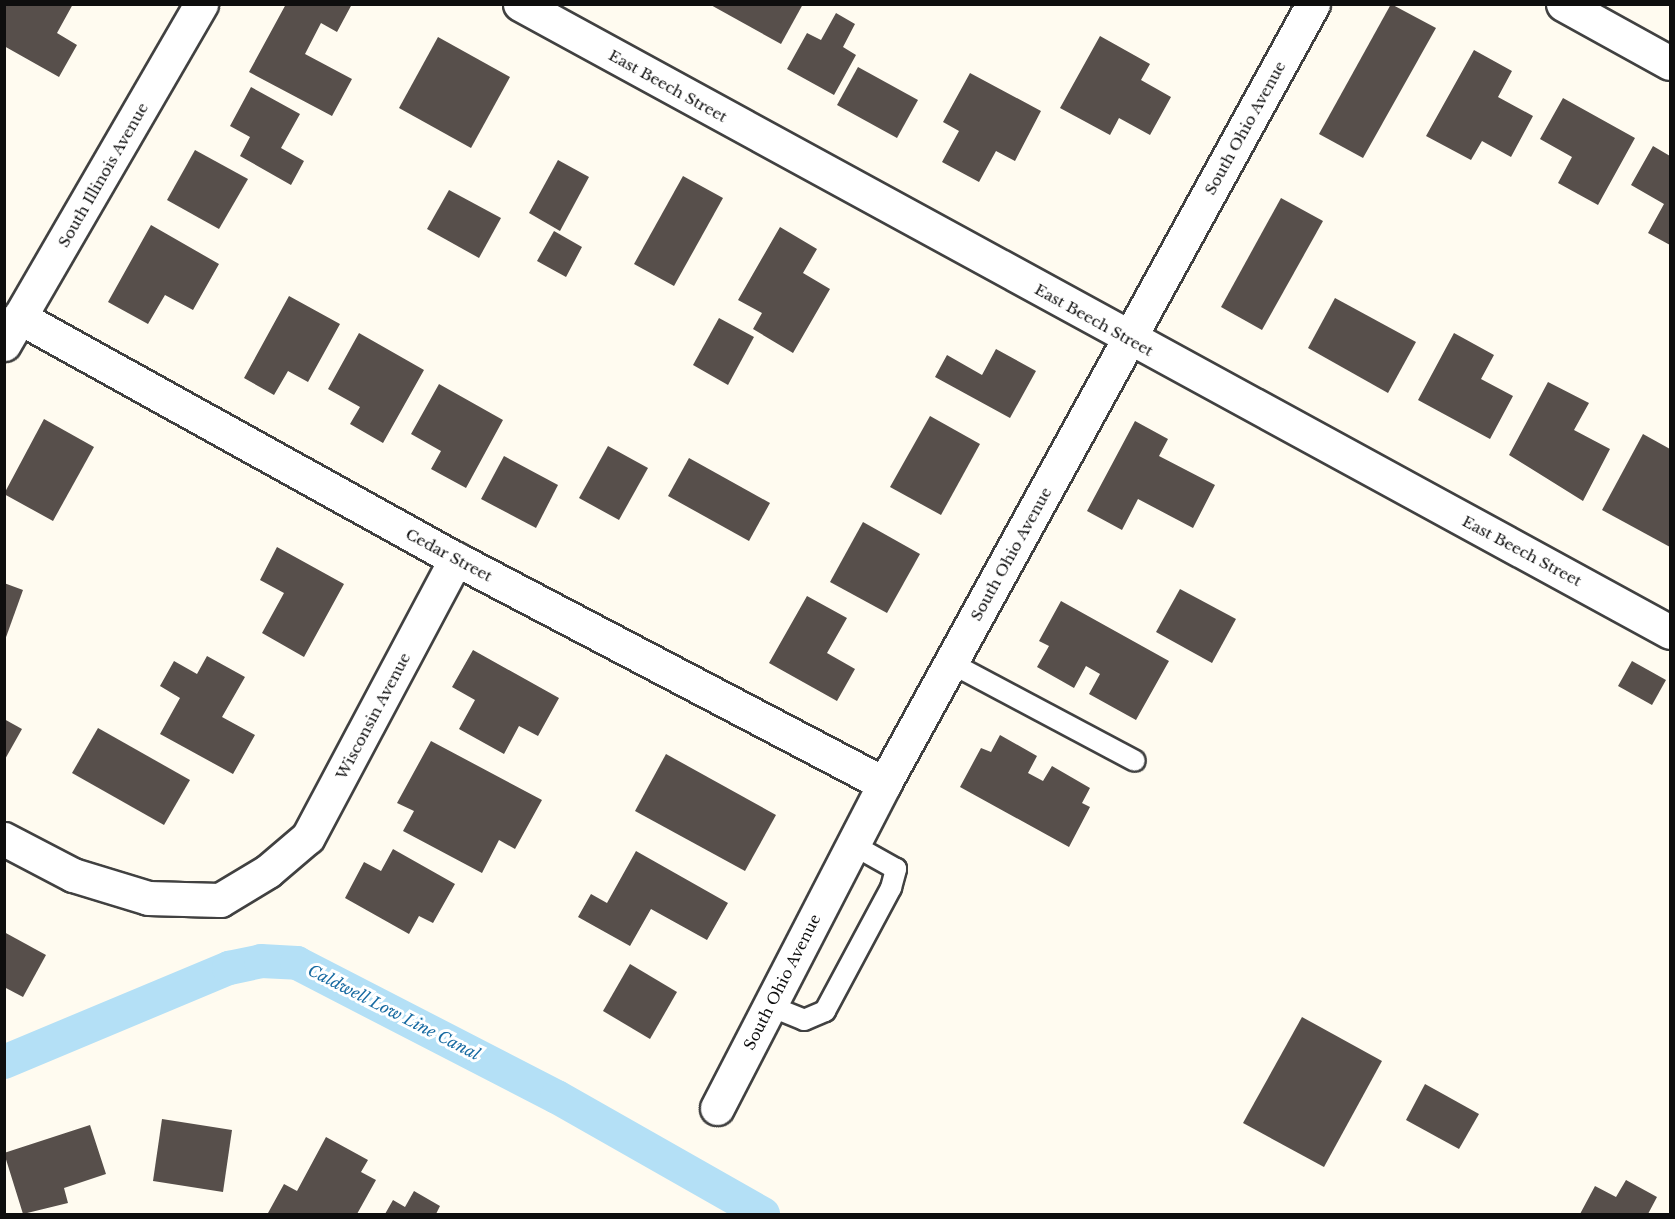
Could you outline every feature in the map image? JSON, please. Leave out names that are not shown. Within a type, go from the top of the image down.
[{"type":"street","name":"South Illinois Avenue","points":[[12,331],[201,4]]},
{"type":"street","name":"East Beech Street","points":[[520,4],[1130,340],[1671,632]]},
{"type":"street","name":"South Ohio Avenue","points":[[717,1108],[884,784],[1313,4]]},
{"type":"street","points":[[1563,4],[1671,63]]},
{"type":"street","name":"Cedar Street","points":[[12,331],[456,559],[884,784]]},
{"type":"street","name":"Wisconsin Avenue","points":[[4,839],[73,875],[148,898],[220,900],[278,863],[308,837],[456,559]]},
{"type":"lane","points":[[951,663],[1135,761]]},
{"type":"lane","points":[[770,1006],[804,1020],[825,1011],[891,888],[896,869],[853,845]]},
{"type":"building","points":[[4,4],[73,4],[57,33],[77,45],[59,77],[4,46]]},
{"type":"building","points":[[286,4],[352,4],[337,32],[321,23],[305,54],[352,79],[332,116],[249,72]]},
{"type":"building","points":[[709,4],[803,4],[781,44]]},
{"type":"building","points":[[1391,4],[1436,28],[1363,158],[1319,134]]},
{"type":"building","points":[[836,13],[855,24],[843,47],[856,55],[834,95],[787,69],[807,33],[821,40]]},
{"type":"building","points":[[1100,36],[1150,64],[1141,80],[1171,97],[1150,135],[1119,118],[1110,135],[1060,108]]},
{"type":"building","points":[[438,37],[510,77],[471,148],[399,108]]},
{"type":"building","points":[[1474,50],[1512,71],[1498,97],[1533,116],[1511,157],[1482,141],[1471,160],[1426,136]]},
{"type":"building","points":[[858,67],[918,100],[897,138],[837,105]]},
{"type":"building","points":[[970,73],[1041,111],[1015,161],[996,151],[979,182],[942,162],[959,131],[943,122]]},
{"type":"building","points":[[251,87],[300,114],[281,148],[304,161],[291,185],[240,156],[250,137],[230,126]]},
{"type":"building","points":[[1563,98],[1635,138],[1598,205],[1558,183],[1572,157],[1540,139]]},
{"type":"building","points":[[1653,146],[1670,156],[1670,245],[1648,233],[1664,204],[1631,185]]},
{"type":"building","points":[[195,150],[248,179],[219,229],[167,200]]},
{"type":"building","points":[[558,160],[589,177],[560,231],[529,213]]},
{"type":"building","points":[[683,176],[723,198],[674,286],[634,264]]},
{"type":"building","points":[[449,190],[501,218],[479,258],[427,229]]},
{"type":"building","points":[[1281,198],[1323,221],[1262,330],[1221,307]]},
{"type":"building","points":[[151,225],[219,264],[193,310],[165,295],[148,324],[108,302]]},
{"type":"building","points":[[780,227],[817,249],[803,273],[830,289],[793,353],[753,329],[762,313],[738,300]]},
{"type":"building","points":[[554,231],[582,247],[566,277],[537,261]]},
{"type":"building","points":[[289,296],[340,324],[308,382],[288,371],[274,395],[244,378]]},
{"type":"building","points":[[1335,298],[1416,342],[1388,393],[1308,348]]},
{"type":"building","points":[[719,318],[754,337],[728,385],[693,365]]},
{"type":"building","points":[[359,333],[424,370],[383,443],[350,424],[360,407],[328,389]]},
{"type":"building","points":[[1454,333],[1494,355],[1481,379],[1513,396],[1490,439],[1418,400]]},
{"type":"building","points":[[996,349],[1036,371],[1010,418],[935,377],[947,355],[982,375]]},
{"type":"building","points":[[1548,382],[1589,403],[1574,430],[1610,449],[1583,501],[1509,455]]},
{"type":"building","points":[[439,384],[503,420],[466,488],[431,469],[441,451],[411,434]]},
{"type":"building","points":[[930,416],[980,444],[941,515],[890,487]]},
{"type":"building","points":[[44,419],[94,447],[53,521],[4,494]]},
{"type":"building","points":[[1135,421],[1168,439],[1159,456],[1215,485],[1193,528],[1138,499],[1122,530],[1087,511]]},
{"type":"building","points":[[1643,434],[1670,449],[1670,547],[1602,510]]},
{"type":"building","points":[[608,446],[648,468],[619,520],[579,498]]},
{"type":"building","points":[[504,456],[558,485],[536,528],[481,499]]},
{"type":"building","points":[[689,458],[770,503],[749,541],[668,496]]},
{"type":"building","points":[[863,522],[920,554],[887,613],[830,582]]},
{"type":"building","points":[[277,547],[344,584],[304,657],[262,633],[284,593],[260,580]]},
{"type":"building","points":[[4,583],[23,590],[5,640],[4,640]]},
{"type":"building","points":[[1180,589],[1236,619],[1212,663],[1156,632]]},
{"type":"building","points":[[807,596],[847,618],[827,653],[855,669],[837,701],[769,663]]},
{"type":"building","points":[[1061,601],[1169,661],[1136,720],[1089,694],[1100,674],[1086,666],[1074,688],[1037,667],[1049,646],[1039,641]]},
{"type":"building","points":[[473,650],[559,698],[538,736],[519,726],[504,754],[459,729],[475,700],[452,687]]},
{"type":"building","points":[[207,656],[245,677],[222,717],[255,735],[233,774],[160,734],[180,698],[160,686],[174,661],[197,674]]},
{"type":"building","points":[[1632,661],[1666,680],[1652,705],[1618,686]]},
{"type":"building","points":[[4,719],[22,729],[4,761]]},
{"type":"building","points":[[98,728],[190,780],[164,825],[72,773]]},
{"type":"building","points":[[1000,735],[1037,756],[1028,773],[1043,781],[1052,766],[1090,788],[1082,803],[1090,807],[1069,847],[960,787],[981,748],[991,752]]},
{"type":"building","points":[[431,741],[542,800],[515,849],[499,840],[482,873],[403,831],[414,811],[397,803]]},
{"type":"building","points":[[666,754],[776,815],[745,871],[635,811]]},
{"type":"building","points":[[393,849],[455,884],[433,923],[419,916],[409,934],[345,898],[364,862],[381,871]]},
{"type":"building","points":[[636,851],[728,903],[707,940],[651,909],[630,946],[578,917],[591,894],[607,903]]},
{"type":"building","points":[[4,932],[46,955],[23,997],[4,987]]},
{"type":"building","points":[[630,964],[677,992],[650,1039],[603,1011]]},
{"type":"building","points":[[1302,1017],[1382,1061],[1324,1167],[1243,1123]]},
{"type":"building","points":[[1425,1084],[1479,1114],[1459,1149],[1406,1120]]},
{"type":"building","points":[[162,1119],[232,1130],[223,1192],[153,1181]]},
{"type":"building","points":[[90,1125],[106,1174],[64,1188],[68,1203],[23,1214],[4,1153]]},
{"type":"building","points":[[326,1137],[368,1160],[361,1172],[376,1180],[357,1214],[268,1213],[284,1184],[297,1191]]},
{"type":"building","points":[[1626,1180],[1657,1197],[1648,1214],[1580,1214],[1595,1186],[1616,1197]]},
{"type":"building","points":[[414,1191],[440,1206],[436,1214],[385,1214],[393,1200],[405,1207]]},
{"type":"waterway","name":"Caldwell Low Line Canal","points":[[4,1062],[229,968],[261,961],[297,963],[557,1097],[763,1214]]}]
